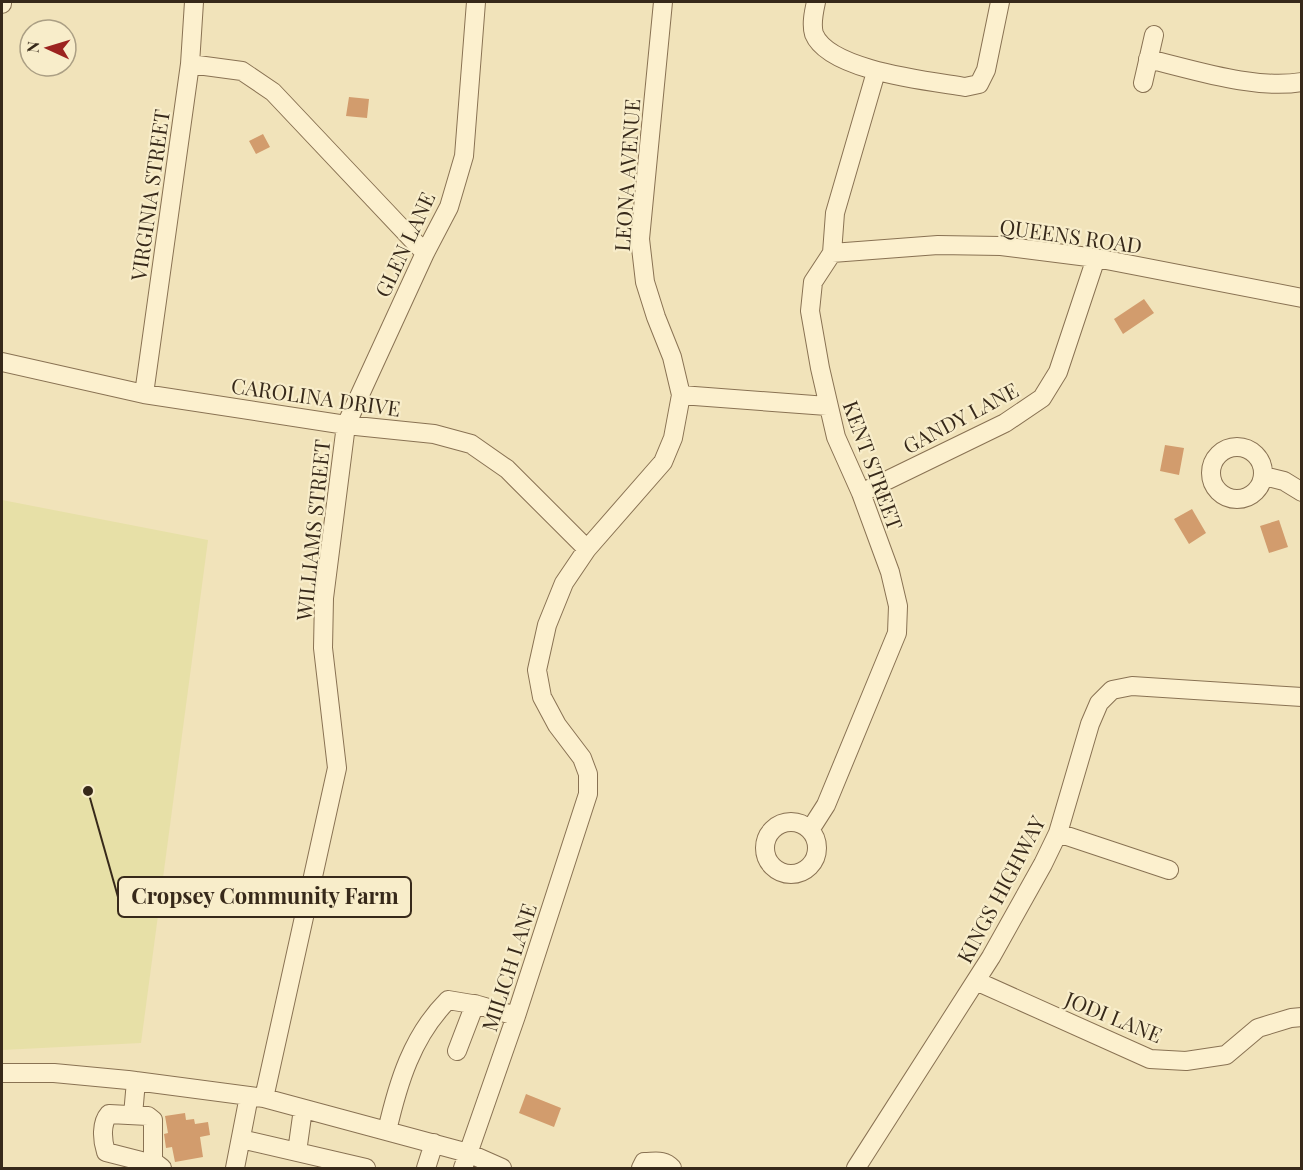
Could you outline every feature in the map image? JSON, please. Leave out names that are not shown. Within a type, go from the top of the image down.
[{"type":"street","name":"VIRGINIA STREET","points":[[144,394],[190,64],[194,2]]},
{"type":"street","name":"GLEN LANE","points":[[346,425],[424,253],[449,207],[464,156],[476,2]]},
{"type":"street","name":"LEONA AVENUE","points":[[588,794],[588,774],[582,758],[557,725],[542,697],[537,670],[547,625],[564,584],[587,549],[663,462],[673,438],[681,395],[672,357],[645,282],[640,238],[663,2]]},
{"type":"street","points":[[816,2],[813,19],[814,33],[821,44],[836,55],[876,72],[965,87],[980,84],[986,70],[1000,2]]},
{"type":"street","points":[[1143,83],[1154,35]]},
{"type":"street","points":[[1148,59],[1259,84],[1282,86],[1302,82]]},
{"type":"street","points":[[190,64],[242,71],[273,92],[424,253]]},
{"type":"street","name":"KENT STREET","points":[[810,830],[826,805],[897,633],[898,606],[890,572],[861,493],[836,437],[827,406],[810,311],[813,282],[832,253],[835,213],[876,72]]},
{"type":"street","name":"QUEENS ROAD","points":[[832,253],[938,245],[1001,246],[1096,258],[1302,297]]},
{"type":"street","name":"GANDY LANE","points":[[861,493],[1005,423],[1042,398],[1058,372],[1096,258]]},
{"type":"street","name":"CAROLINA DRIVE","points":[[2,363],[144,394],[346,425],[434,434],[471,444],[507,469],[587,549]]},
{"type":"street","points":[[681,395],[827,406]]},
{"type":"street","name":"WILLIAMS STREET","points":[[235,1168],[241,1139],[257,1097],[337,768],[323,648],[324,598],[346,425]]},
{"type":"street","points":[[1264,476],[1284,481],[1302,492]]},
{"type":"street","name":"KINGS HIGHWAY","points":[[856,1168],[976,981],[1058,833],[1093,716],[1102,699],[1112,690],[1132,686],[1302,697]]},
{"type":"street","name":"MILICH LANE","points":[[466,1161],[588,794]]},
{"type":"street","points":[[1058,833],[1169,870]]},
{"type":"street","name":"JODI LANE","points":[[976,981],[1150,1059],[1186,1061],[1226,1055],[1258,1028],[1302,1017]]},
{"type":"street","points":[[387,1131],[397,1089],[413,1047],[448,1000],[516,1016]]},
{"type":"street","points":[[457,1051],[475,1005]]},
{"type":"street","points":[[2,1073],[54,1073],[257,1097],[434,1143],[466,1161],[502,1168]]},
{"type":"street","points":[[133,1115],[136,1081]]},
{"type":"street","points":[[297,1152],[303,1109]]},
{"type":"street","points":[[109,1113],[148,1116],[153,1120],[157,1165],[106,1152],[103,1144],[104,1120],[109,1113]]},
{"type":"street","points":[[241,1139],[366,1168]]},
{"type":"street","points":[[426,1168],[434,1143]]},
{"type":"street","points":[[641,1168],[644,1162],[661,1161],[672,1168]]},
{"type":"shaded area","points":[[2,500],[208,540],[141,1043],[2,1050]]},
{"type":"building","points":[[349,97],[369,99],[367,118],[346,116]]},
{"type":"building","points":[[263,134],[270,147],[256,154],[249,141]]},
{"type":"building","points":[[1144,299],[1154,313],[1123,334],[1114,319]]},
{"type":"building","points":[[1165,445],[1184,448],[1179,475],[1160,471]]},
{"type":"building","points":[[1192,509],[1206,533],[1189,544],[1174,519]]},
{"type":"building","points":[[1279,520],[1288,547],[1269,553],[1260,526]]},
{"type":"building","points":[[526,1094],[561,1108],[554,1127],[519,1113]]},
{"type":"building","points":[[185,1113],[186,1120],[194,1119],[195,1124],[208,1122],[210,1135],[200,1137],[203,1157],[175,1162],[172,1147],[166,1148],[164,1134],[168,1133],[165,1116]]},
{"type":"place","name":"Cropsey Community Farm","points":[[88,791]]}]
